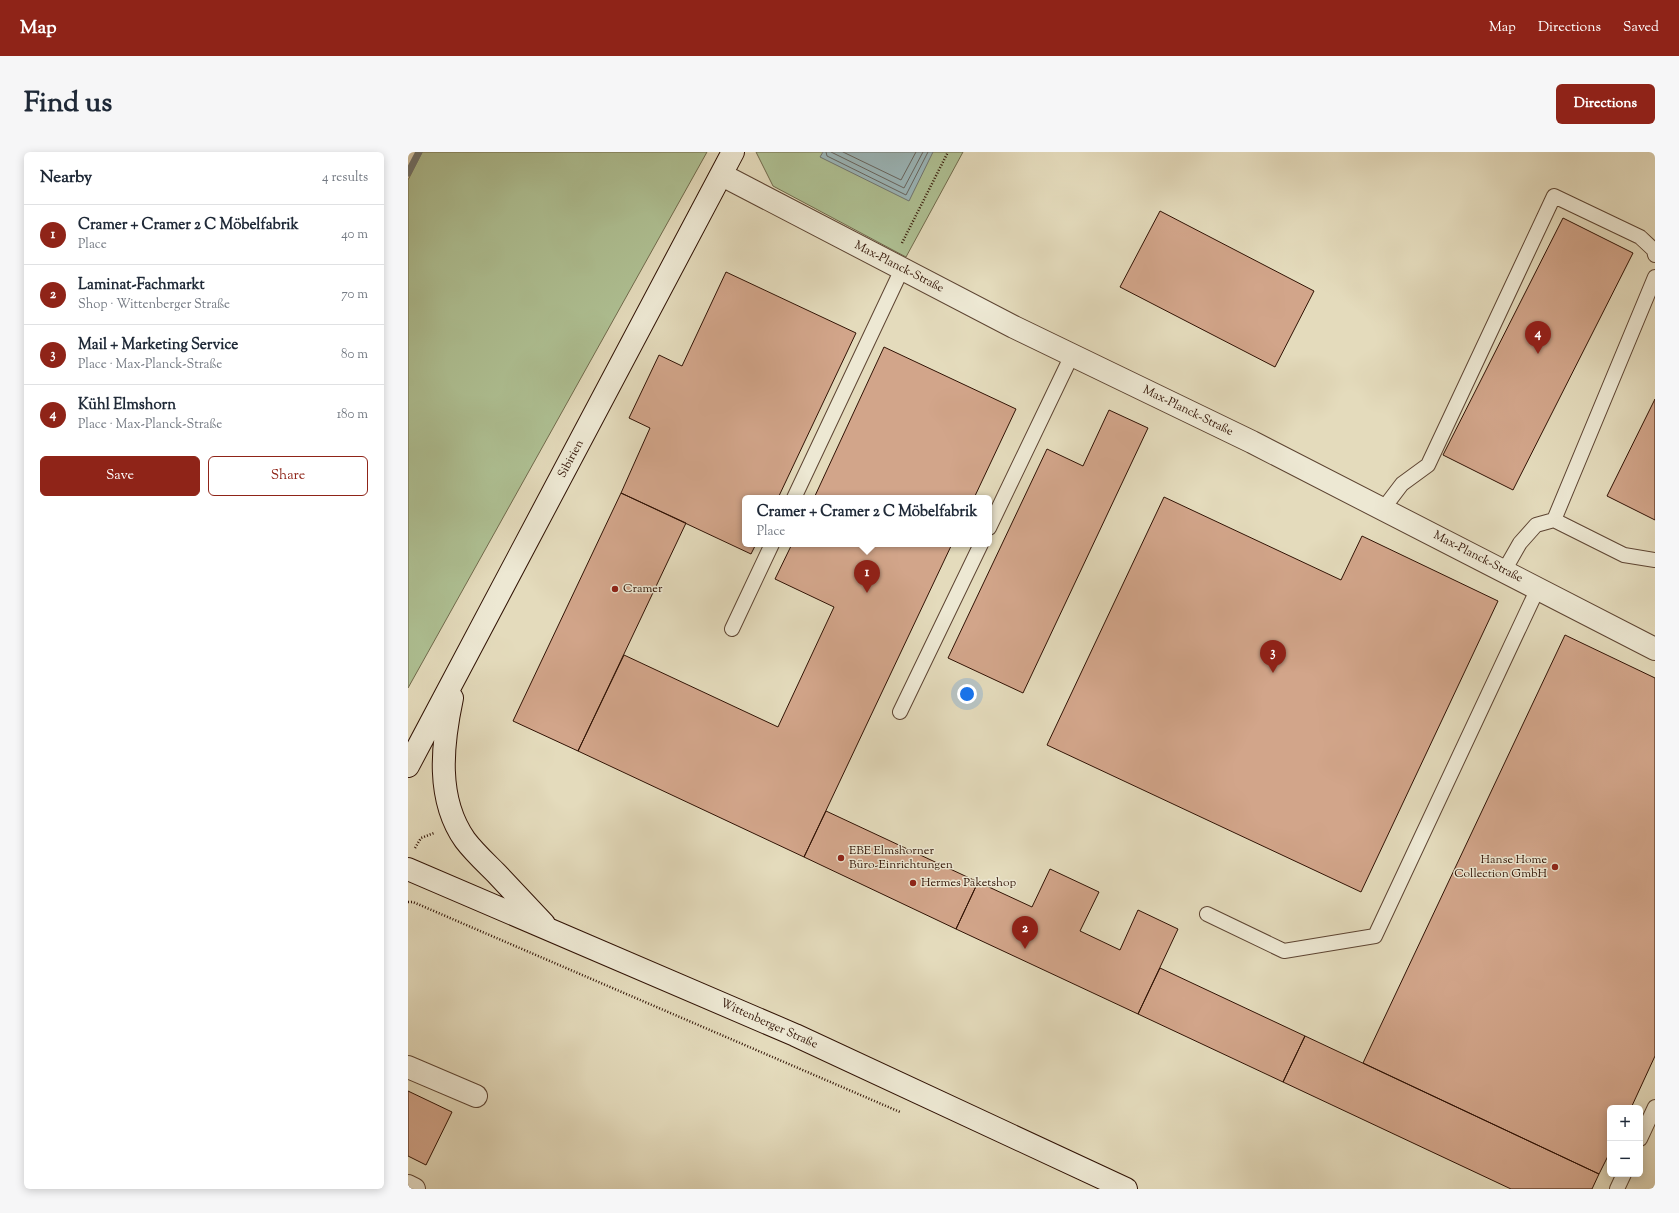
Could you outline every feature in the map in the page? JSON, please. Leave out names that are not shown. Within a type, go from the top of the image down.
[{"type":"street","name":"Sibirien","points":[[408,766],[457,676],[733,152]]},
{"type":"street","name":"Max-Planck-Straße","points":[[722,174],[897,266],[1072,355],[1252,442],[1655,649]]},
{"type":"street","points":[[457,676],[446,725],[443,773],[452,814],[465,839],[475,852],[550,931]]},
{"type":"street","name":"Wittenberger Straße","points":[[408,869],[795,1035],[1126,1189]]},
{"type":"street","points":[[408,1067],[476,1096]]},
{"type":"street","points":[[408,1186],[414,1189]]},
{"type":"lane","points":[[1384,509],[1392,495],[1402,484],[1428,465],[1554,196],[1640,237],[1654,250],[1655,255]]},
{"type":"lane","points":[[795,495],[897,266]]},
{"type":"lane","points":[[1554,520],[1655,277]]},
{"type":"lane","points":[[992,522],[1072,355]]},
{"type":"lane","points":[[1504,571],[1520,543],[1536,525],[1554,520],[1624,555],[1655,560]]},
{"type":"lane","points":[[732,629],[771,547]]},
{"type":"lane","points":[[900,712],[980,547]]},
{"type":"lane","points":[[1207,914],[1284,951],[1375,936],[1538,588]]},
{"type":"lane","points":[[1643,1133],[1655,1107]]},
{"type":"lane","points":[[1617,1189],[1623,1177]]},
{"type":"path","points":[[897,266],[948,152]]},
{"type":"path","points":[[416,846],[421,838],[440,831]]},
{"type":"path","points":[[408,902],[413,902],[903,1113]]},
{"type":"green space","points":[[422,152],[707,152],[408,688],[408,180]]},
{"type":"green space","points":[[756,152],[963,152],[906,257],[773,186]]},
{"type":"water","points":[[823,152],[933,152],[909,201],[820,157]]},
{"type":"building","points":[[1160,211],[1314,291],[1275,367],[1120,287]]},
{"type":"building","points":[[1563,218],[1633,253],[1513,490],[1443,455]]},
{"type":"building","points":[[726,272],[856,333],[779,495],[742,495],[742,547],[754,547],[751,554],[621,493],[650,428],[629,418],[659,355],[682,366]]},
{"type":"building","points":[[884,347],[1016,409],[975,495],[815,495]]},
{"type":"building","points":[[1655,399],[1655,520],[1607,496]]},
{"type":"building","points":[[1109,410],[1148,428],[1023,693],[948,658],[1047,449],[1083,466]]},
{"type":"building","name":"Cramer","points":[[621,493],[686,523],[578,751],[513,721]]},
{"type":"building","points":[[1164,497],[1341,580],[1362,536],[1498,601],[1361,892],[1047,745]]},
{"type":"building","points":[[791,547],[951,547],[804,857],[578,751],[624,655],[778,727],[834,607],[775,579]]},
{"type":"building","name":"Hanse Home Collection GmbH","points":[[1565,635],[1655,678],[1655,1056],[1632,1105],[1607,1105],[1607,1158],[1599,1174],[1363,1063]]},
{"type":"building","points":[[826,811],[978,882],[956,929],[804,857]]},
{"type":"building","points":[[1050,869],[1099,892],[1080,931],[1120,950],[1138,910],[1178,929],[1138,1014],[956,929],[978,882],[1032,907]]},
{"type":"building","points":[[1160,968],[1305,1036],[1283,1082],[1138,1014]]},
{"type":"building","points":[[1305,1036],[1599,1174],[1592,1189],[1511,1189],[1283,1082]]},
{"type":"building","points":[[408,1091],[452,1112],[426,1165],[408,1156]]},
{"type":"waterway","points":[[408,173],[419,152]]},
{"type":"place","name":"Kühl Elmshorn","points":[[1538,354]]},
{"type":"place","name":"Cramer","points":[[615,589]]},
{"type":"place","name":"Cramer + Cramer 2 C Möbelfabrik","points":[[867,593]]},
{"type":"place","name":"Mail + Marketing Service","points":[[1273,673]]},
{"type":"place","name":"EBE Elmshorner Büro-Einrichtungen","points":[[841,858]]},
{"type":"place","name":"Hanse Home Collection GmbH","points":[[1555,867]]},
{"type":"place","name":"Hermes Paketshop","points":[[913,883]]},
{"type":"place","name":"Laminat-Fachmarkt","points":[[1025,949]]}]
